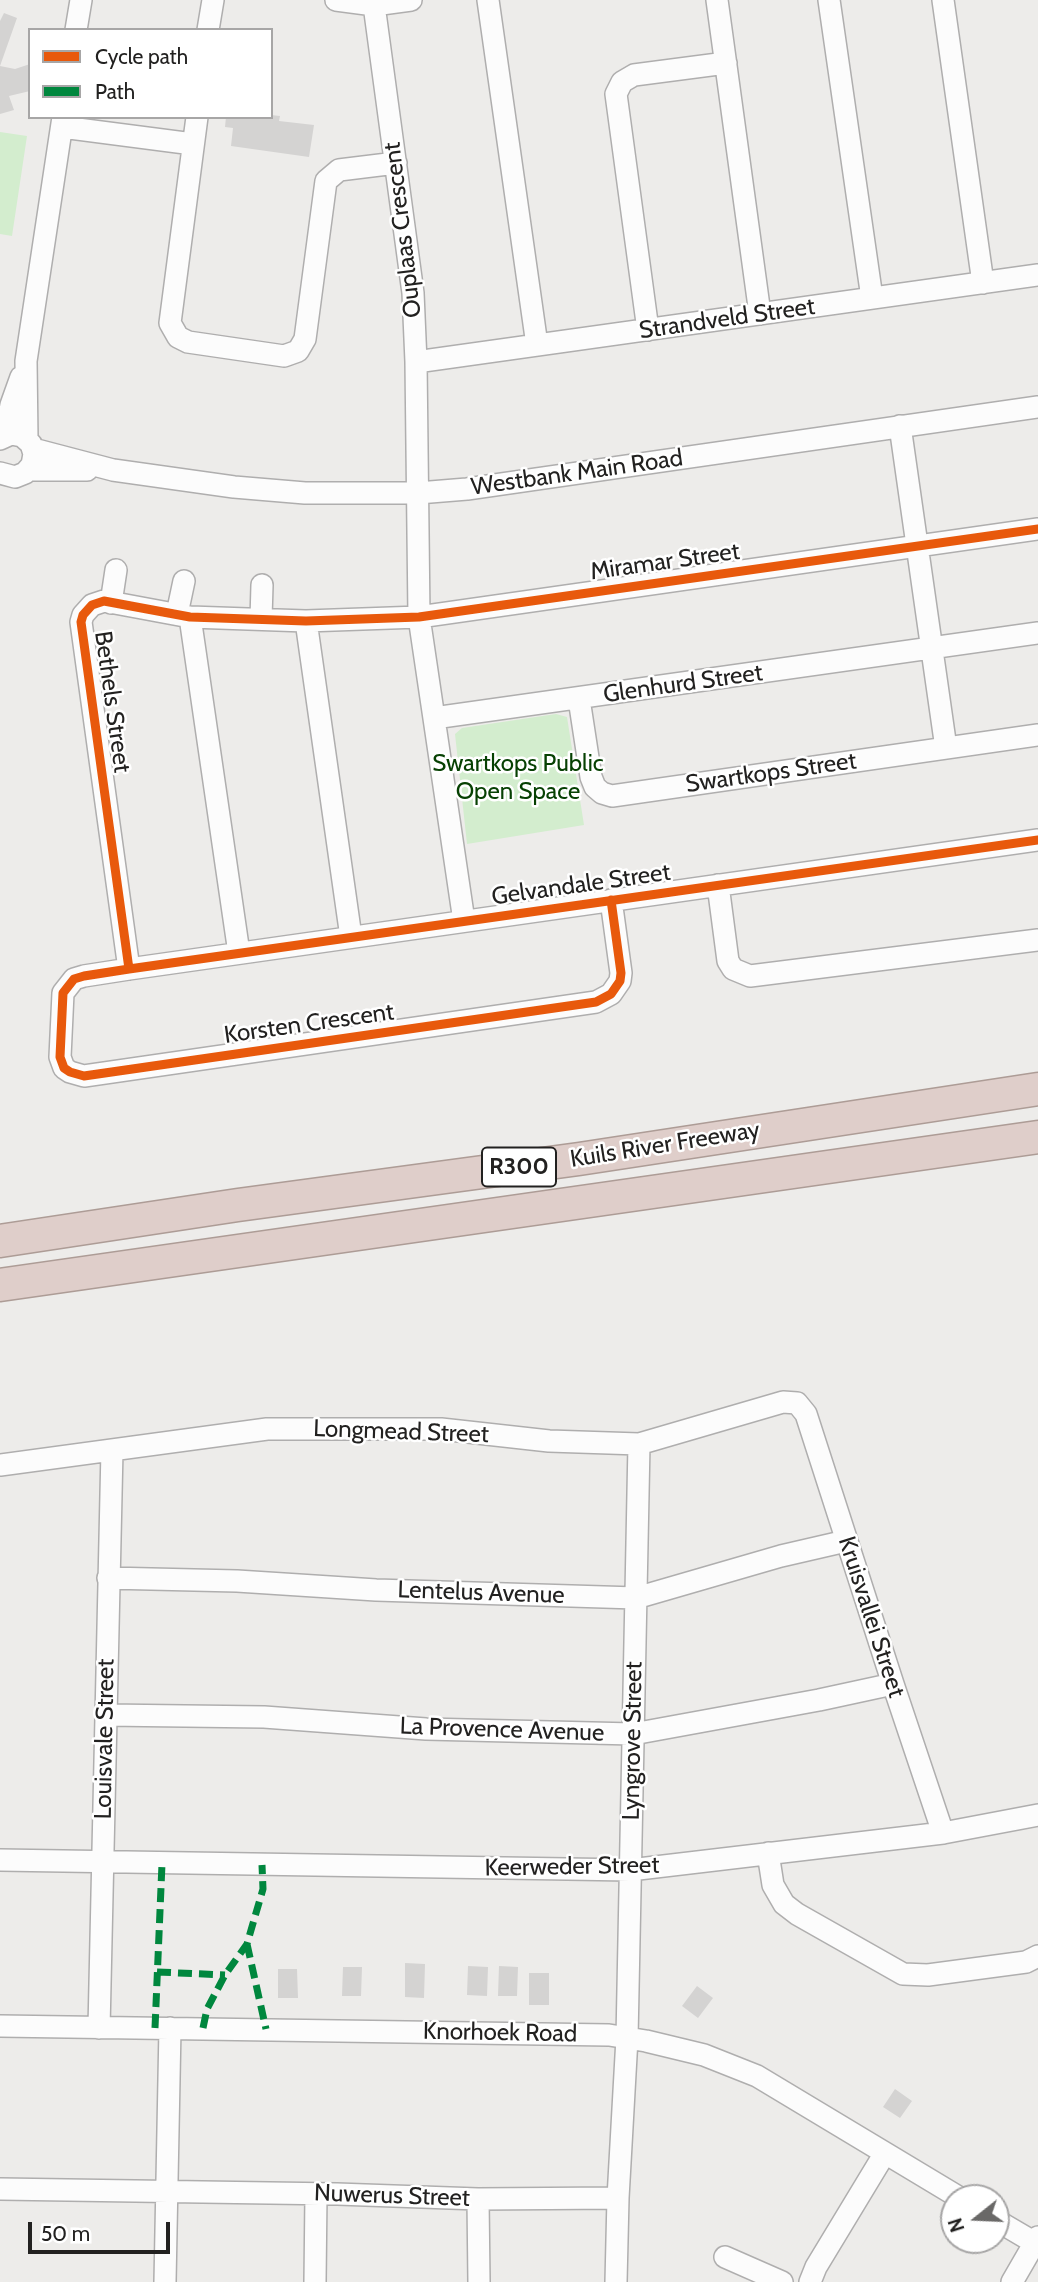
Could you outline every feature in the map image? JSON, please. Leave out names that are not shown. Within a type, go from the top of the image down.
[{"type":"highway","name":"Kuils River Freeway","points":[[0,1241],[238,1205],[579,1159],[1038,1089]]},
{"type":"highway","name":"Kuils River Freeway","points":[[0,1285],[1038,1137]]},
{"type":"street","points":[[76,28],[81,0]]},
{"type":"street","points":[[208,28],[213,0]]},
{"type":"street","points":[[336,0],[374,5],[411,0]]},
{"type":"street","points":[[488,0],[537,345]]},
{"type":"street","points":[[717,0],[760,314]]},
{"type":"street","points":[[829,0],[872,298]]},
{"type":"street","points":[[943,0],[983,283]]},
{"type":"street","name":"Ouplaas Crescent","points":[[374,5],[413,293],[419,617],[464,921]]},
{"type":"street","points":[[648,330],[616,94],[622,82],[634,75],[726,63]]},
{"type":"street","points":[[197,119],[171,318],[172,328],[178,337],[188,342],[277,356],[298,351],[305,339],[326,181],[339,170],[396,163]]},
{"type":"street","points":[[3,437],[26,361],[62,122],[193,144]]},
{"type":"street","name":"Strandveld Street","points":[[416,362],[1038,275]]},
{"type":"street","points":[[26,361],[30,444],[34,460],[29,470]]},
{"type":"street","name":"Westbank Main Road","points":[[0,473],[15,477],[29,470],[113,470],[234,487],[305,493],[467,489],[1038,407]]},
{"type":"street","points":[[900,426],[946,748]]},
{"type":"street","name":"Westbank Main Road","points":[[3,437],[17,434],[30,444],[113,470]]},
{"type":"street","name":"Miramar Street","points":[[419,617],[1038,528]]},
{"type":"street","name":"Bethels Street","points":[[111,603],[116,570]]},
{"type":"street","points":[[184,581],[183,615],[239,953]]},
{"type":"street","points":[[261,619],[262,586]]},
{"type":"street","name":"Bethels Street","points":[[129,969],[81,622],[86,609],[104,601],[183,615],[261,619],[306,621],[419,617]]},
{"type":"street","points":[[306,621],[351,937]]},
{"type":"street","name":"Glenhurd Street","points":[[434,718],[1038,633]]},
{"type":"street","name":"Swartkops Street","points":[[579,699],[591,777],[595,787],[612,796],[1038,735]]},
{"type":"street","name":"Gelvandale Street","points":[[129,969],[1038,839]]},
{"type":"street","points":[[718,885],[728,961],[733,969],[750,976],[1038,940]]},
{"type":"street","name":"Korsten Crescent","points":[[129,969],[79,977],[66,987],[62,999],[59,1051],[61,1062],[70,1072],[84,1076],[604,999],[616,988],[621,973],[611,900]]},
{"type":"street","name":"Longmead Street","points":[[0,1465],[281,1428],[441,1429],[549,1441],[639,1444],[783,1402],[797,1403]]},
{"type":"street","name":"Kruisvallei Street","points":[[797,1403],[806,1414],[892,1684],[943,1833]]},
{"type":"street","name":"Lyngrove Street","points":[[616,2282],[627,2038],[639,1444]]},
{"type":"street","name":"Louisvale Street","points":[[99,2028],[112,1450]]},
{"type":"street","name":"Lentelus Avenue","points":[[108,1578],[636,1598],[780,1556],[846,1541]]},
{"type":"street","name":"La Provence Avenue","points":[[106,1715],[264,1717],[426,1729],[633,1734],[892,1684]]},
{"type":"street","name":"Keerweder Street","points":[[0,1860],[630,1870],[943,1833],[1038,1815]]},
{"type":"street","points":[[768,1853],[773,1885],[784,1904],[903,1974],[928,1975],[1026,1962],[1038,1956]]},
{"type":"street","name":"Knorhoek Road","points":[[0,2026],[609,2035],[627,2038],[695,2052],[744,2070],[940,2186]]},
{"type":"street","points":[[165,2282],[170,2028]]},
{"type":"street","points":[[810,2282],[816,2267],[885,2153]]},
{"type":"street","name":"Nuwerus Street","points":[[0,2189],[478,2199],[618,2198]]},
{"type":"street","points":[[315,2282],[316,2194]]},
{"type":"street","points":[[478,2199],[479,2282]]},
{"type":"street","points":[[1010,2227],[1036,2240],[1012,2282]]},
{"type":"street","points":[[724,2257],[782,2282]]},
{"type":"green space","points":[[0,132],[27,136],[12,236],[0,234]]},
{"type":"green space","name":"Swartkops Public Open Space","points":[[556,714],[567,717],[584,825],[467,844],[455,734],[462,728]]},
{"type":"building","points":[[4,13],[17,18],[0,66],[0,21]]},
{"type":"building","points":[[28,65],[28,91],[9,96],[14,110],[0,114],[0,66],[15,69]]},
{"type":"building","points":[[273,115],[280,116],[279,121],[314,125],[309,157],[231,146],[233,128],[225,127],[226,119],[273,119]]},
{"type":"building","points":[[405,1963],[425,1964],[424,1998],[405,1997]]},
{"type":"building","points":[[468,1966],[488,1967],[487,1996],[467,1995]]},
{"type":"building","points":[[499,1966],[518,1967],[517,1996],[498,1996]]},
{"type":"building","points":[[343,1967],[362,1967],[361,1996],[342,1996]]},
{"type":"building","points":[[278,1969],[297,1969],[298,1998],[278,1998]]},
{"type":"building","points":[[529,1973],[549,1973],[549,2005],[529,2005]]},
{"type":"building","points":[[697,1986],[713,1998],[698,2018],[682,2006]]},
{"type":"building","points":[[895,2089],[912,2101],[900,2118],[883,2107]]},
{"type":"marked path","points":[[155,2028],[162,1864]]},
{"type":"marked path","points":[[203,2028],[207,2009],[225,1975],[247,1944],[263,1889],[262,1865]]},
{"type":"marked path","points":[[247,1944],[266,2029]]},
{"type":"marked path","points":[[157,1972],[225,1975]]},
{"type":"cycle path","points":[[129,969],[81,622],[83,615],[92,605],[104,601],[190,617],[306,621],[419,617],[1038,529]]},
{"type":"cycle path","points":[[611,900],[621,973],[620,981],[611,994],[596,1002],[84,1076],[64,1068],[60,1057],[63,993],[74,979],[84,976],[129,969],[1038,840]]}]
